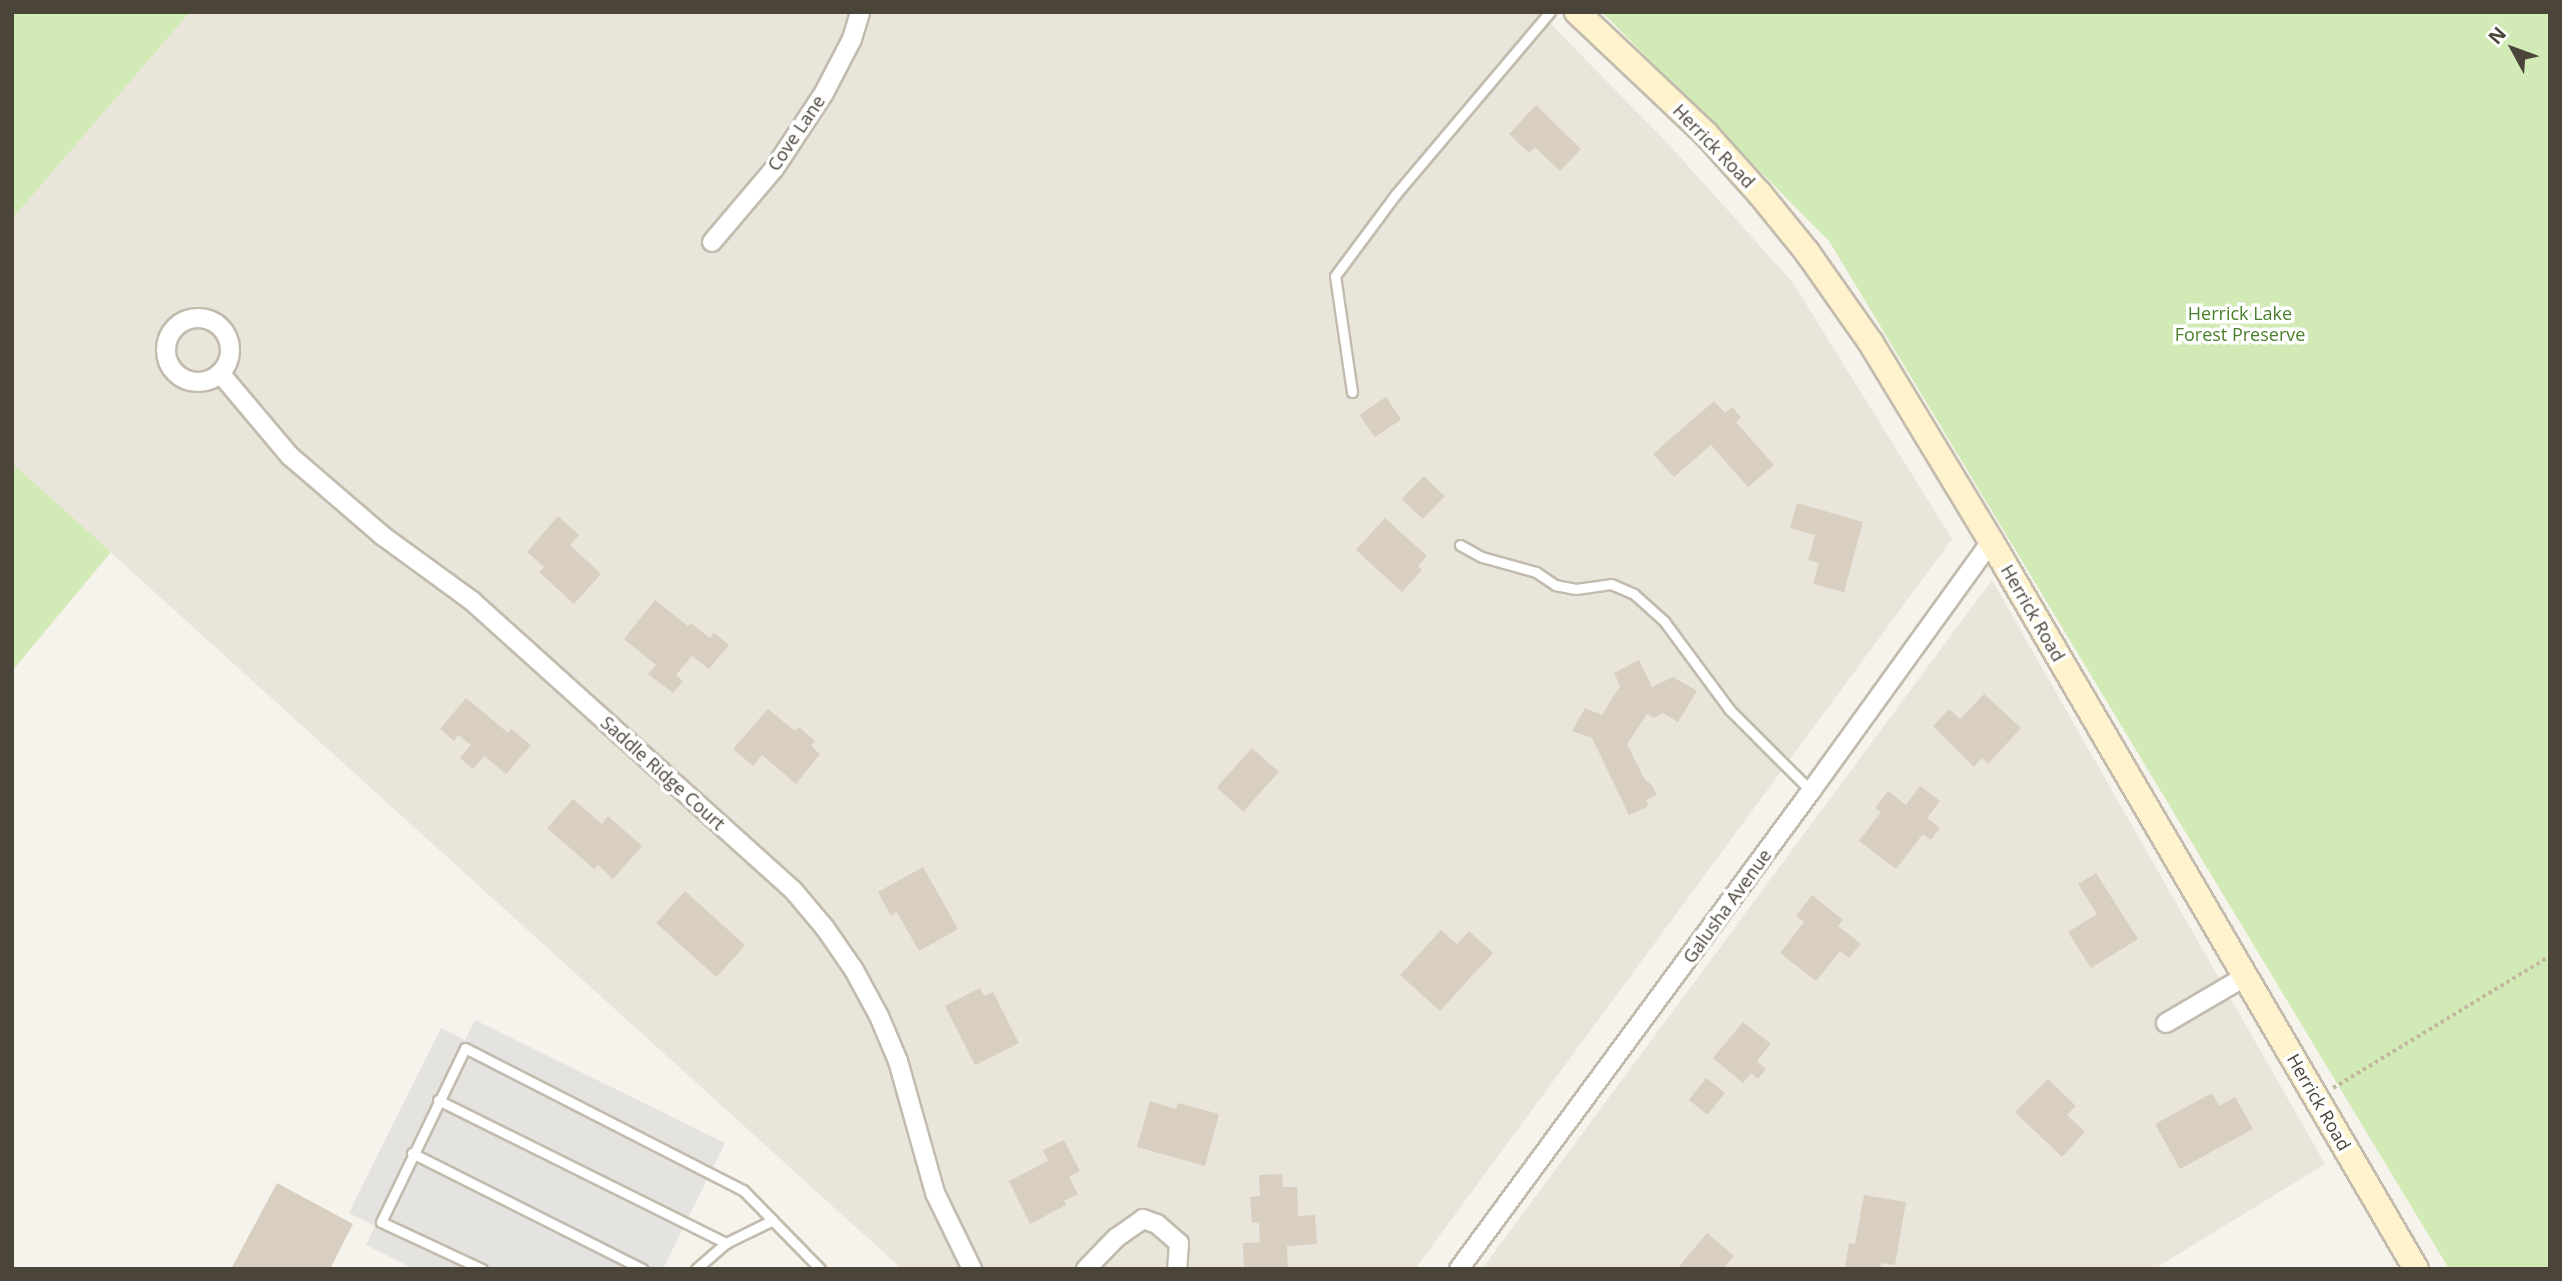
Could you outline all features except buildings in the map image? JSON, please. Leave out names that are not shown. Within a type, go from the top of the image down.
[{"type":"street","name":"Cove Lane","points":[[712,242],[774,169],[824,93],[852,39],[860,12]]},
{"type":"street","name":"Herrick Road","points":[[1577,12],[1706,134],[1807,252],[1871,343],[1991,541],[2416,1269]]},
{"type":"street","name":"Saddle Ridge Court","points":[[220,373],[290,456],[341,502],[472,601],[793,890],[817,918],[854,970],[879,1016],[898,1061],[935,1193],[972,1269]]},
{"type":"street","name":"Galusha Avenue","points":[[1459,1269],[1811,791],[1991,541]]},
{"type":"street","points":[[2166,1023],[2246,976]]},
{"type":"street","points":[[1086,1269],[1116,1238],[1143,1219],[1157,1224],[1179,1243],[1177,1269]]},
{"type":"lane","points":[[1352,392],[1335,276],[1396,194],[1550,12]]},
{"type":"lane","points":[[1460,545],[1482,557],[1536,572],[1555,585],[1576,589],[1611,584],[1634,594],[1664,621],[1729,709],[1811,791]]},
{"type":"lane","points":[[482,1269],[381,1222],[465,1048],[743,1190],[820,1269]]},
{"type":"lane","points":[[438,1100],[726,1243]]},
{"type":"lane","points":[[412,1153],[643,1269]]},
{"type":"lane","points":[[696,1269],[726,1243],[773,1220]]},
{"type":"path","points":[[2335,1087],[2550,956]]},
{"type":"shaded area","points":[[190,12],[1539,12],[1672,148],[1793,283],[1952,539],[1415,1269],[902,1269],[12,463],[12,219]]},
{"type":"shaded area","points":[[1992,580],[2325,1164],[2154,1269],[1482,1269]]},
{"type":"shaded area","points":[[475,1020],[725,1143],[663,1269],[414,1269],[366,1245],[375,1226],[349,1213],[441,1028],[465,1040]]},
{"type":"green space","points":[[12,12],[190,12],[12,219]]},
{"type":"green space","name":"Herrick Lake Forest Preserve","points":[[1602,12],[2550,12],[2550,1269],[2449,1269],[1829,241]]},
{"type":"green space","points":[[12,463],[111,552],[12,671]]}]
